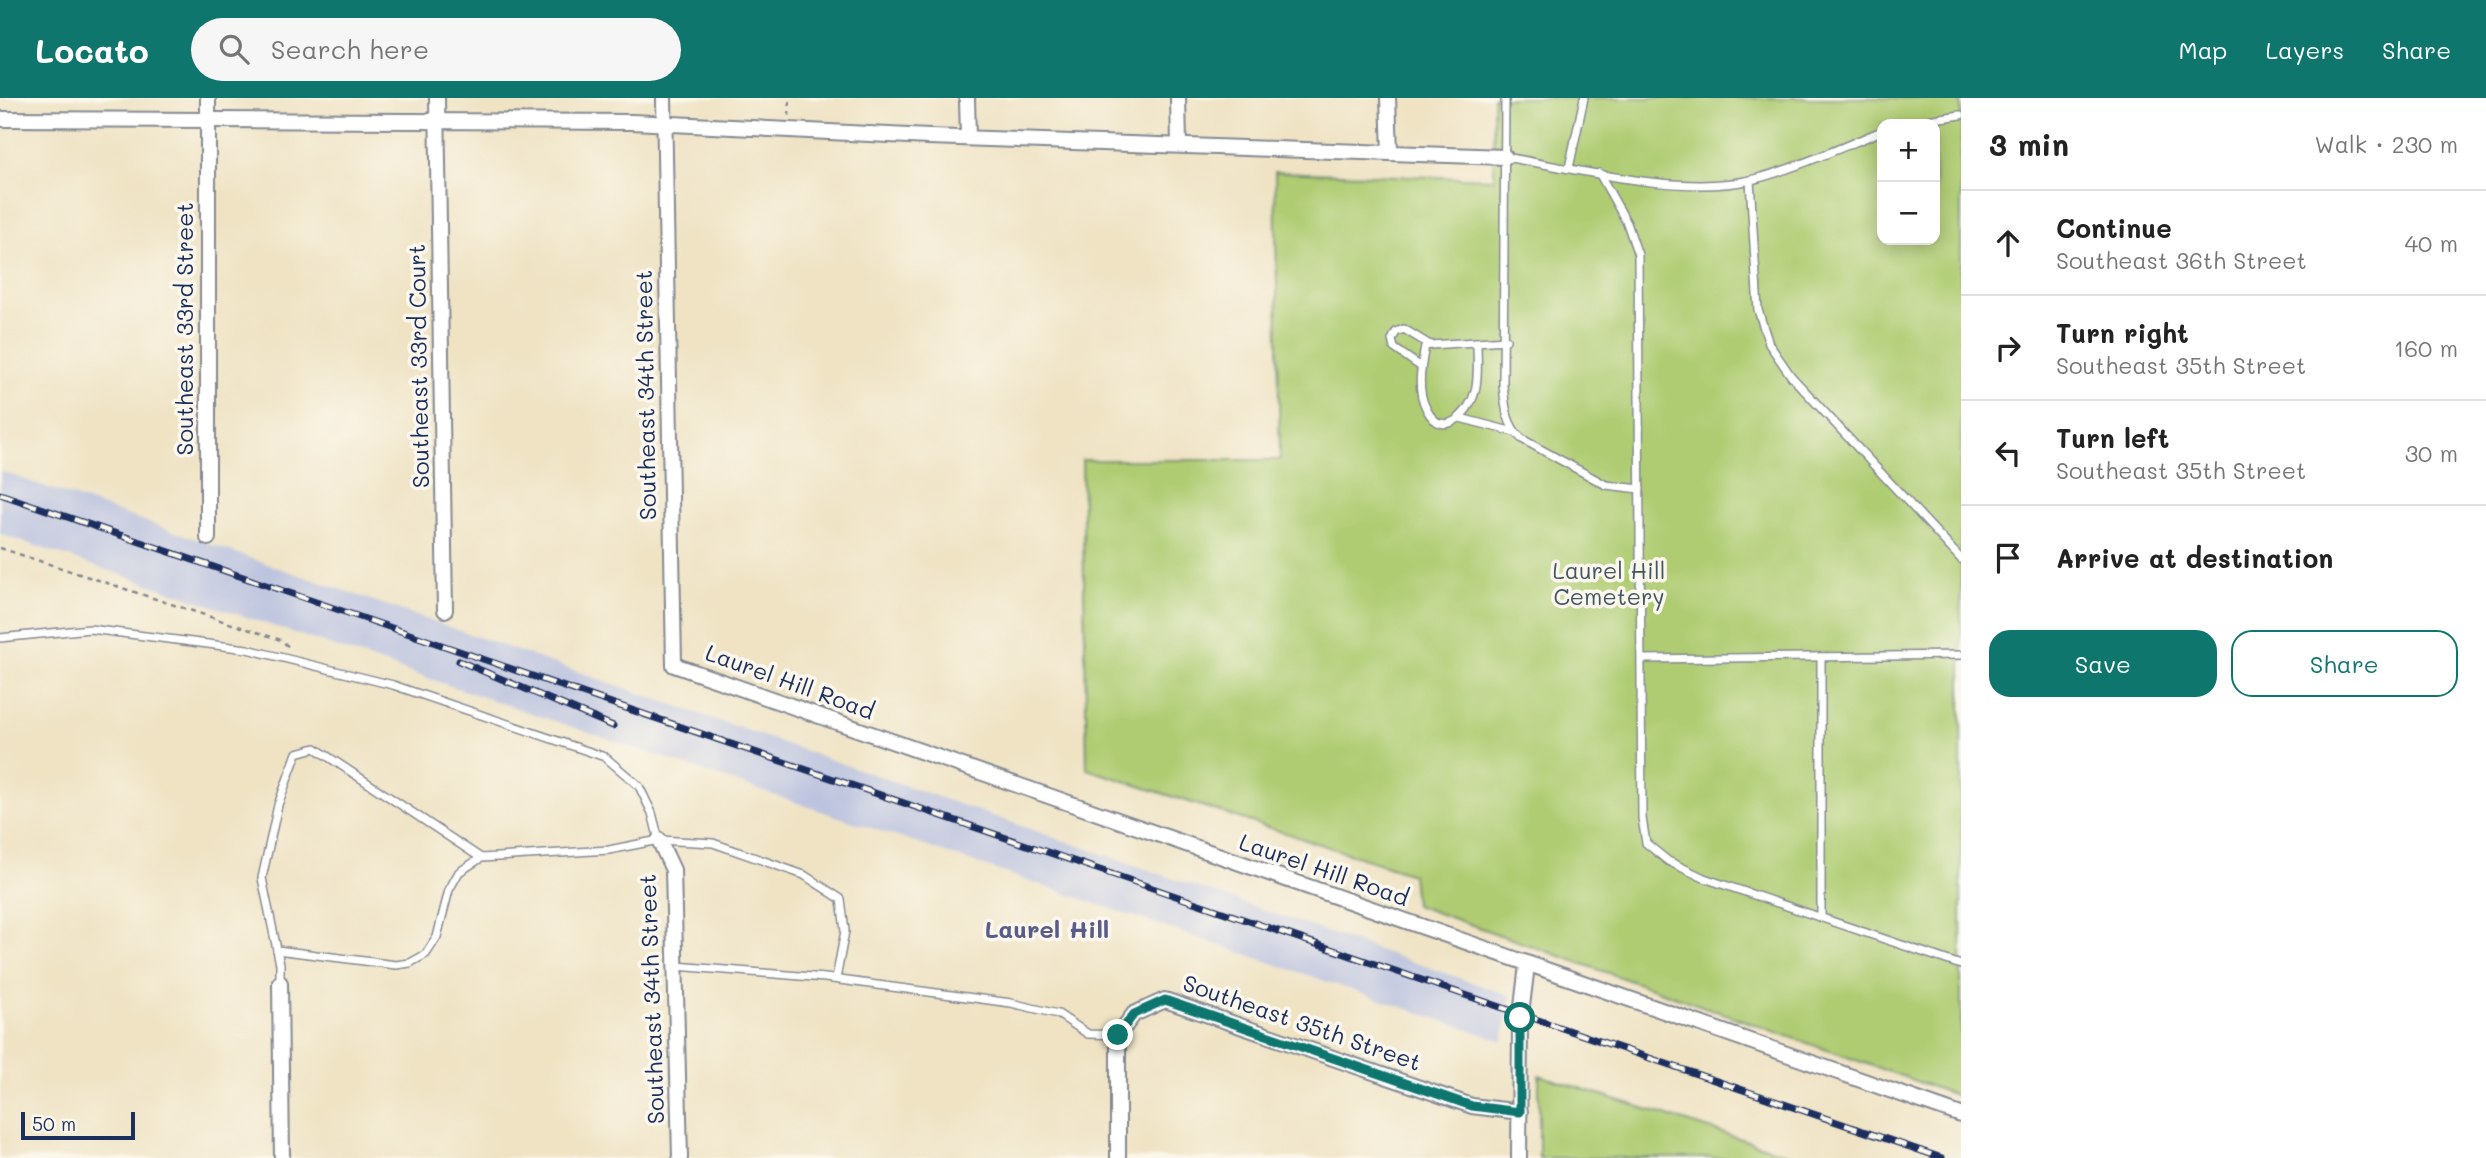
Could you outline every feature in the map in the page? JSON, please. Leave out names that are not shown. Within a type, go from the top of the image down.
[{"type":"street","name":"Southeast 33rd Street","points":[[208,98],[208,538]]},
{"type":"street","name":"Southeast 33rd Court","points":[[437,98],[445,610]]},
{"type":"street","name":"Southeast 34th Street","points":[[664,98],[674,665]]},
{"type":"street","points":[[967,98],[968,138]]},
{"type":"street","points":[[1178,98],[1179,144]]},
{"type":"street","points":[[1388,98],[1390,152]]},
{"type":"street","points":[[0,120],[664,124],[1505,157]]},
{"type":"street","name":"Laurel Hill Road","points":[[674,665],[1961,1115]]},
{"type":"street","name":"Southeast 34th Street","points":[[659,840],[673,870],[680,1158]]},
{"type":"street","points":[[1519,1158],[1520,1018],[1527,965]]},
{"type":"street","points":[[280,983],[282,1158]]},
{"type":"street","name":"Southeast 35th Street","points":[[1118,1035],[1134,1014],[1165,1000],[1472,1106],[1520,1112]]},
{"type":"street","points":[[1118,1035],[1118,1158]]},
{"type":"lane","points":[[1505,98],[1505,404],[1514,432]]},
{"type":"lane","points":[[1569,168],[1584,98]]},
{"type":"lane","points":[[1934,119],[1961,115]]},
{"type":"lane","points":[[1505,157],[1599,173],[1695,184],[1750,180],[1877,133]]},
{"type":"lane","points":[[1599,173],[1627,222],[1638,255],[1642,818],[1646,844],[1668,861],[1704,878],[1961,965]]},
{"type":"lane","points":[[1750,180],[1758,310],[1769,344],[1791,376],[1961,559]]},
{"type":"lane","points":[[1421,367],[1394,348],[1392,340],[1396,332],[1404,329],[1430,345]]},
{"type":"lane","points":[[1477,342],[1475,392],[1466,415],[1447,423],[1437,420],[1427,412],[1422,393],[1421,367],[1425,346],[1430,345],[1506,340]]},
{"type":"lane","points":[[1461,418],[1514,432],[1606,485],[1640,489]]},
{"type":"lane","points":[[0,638],[90,629],[247,649],[393,685],[605,757],[639,786],[659,840]]},
{"type":"lane","points":[[1642,659],[1961,655]]},
{"type":"lane","points":[[1821,657],[1821,917]]},
{"type":"lane","points":[[280,983],[262,878],[278,805],[297,753],[315,748],[481,858]]},
{"type":"lane","points":[[276,950],[396,965],[410,963],[426,954],[437,937],[449,890],[459,872],[481,858],[609,850],[659,840],[713,843],[804,875],[841,899],[845,931],[836,979]]},
{"type":"lane","points":[[676,965],[836,979],[1011,1003],[1058,1014],[1088,1034],[1118,1035]]},
{"type":"path","points":[[787,130],[790,98]]},
{"type":"path","points":[[0,548],[281,640],[291,649]]},
{"type":"shaded area","points":[[0,471],[1511,996],[1503,1041],[0,534]]},
{"type":"green space","name":"Laurel Hill Cemetery","points":[[1493,98],[1961,98],[1961,1097],[1415,905],[1412,874],[1087,769],[1082,460],[1280,460],[1275,172],[1494,179]]},
{"type":"green space","points":[[1539,1075],[1801,1158],[1539,1158]]},
{"type":"railway","points":[[0,494],[1942,1158]]},
{"type":"railway","points":[[459,661],[613,726]]},
{"type":"district","name":"Laurel Hill","points":[[1047,930]]},
{"type":"route","points":[[1118,1035],[1134,1014],[1165,1000],[1472,1106],[1520,1112],[1520,1018]]}]
